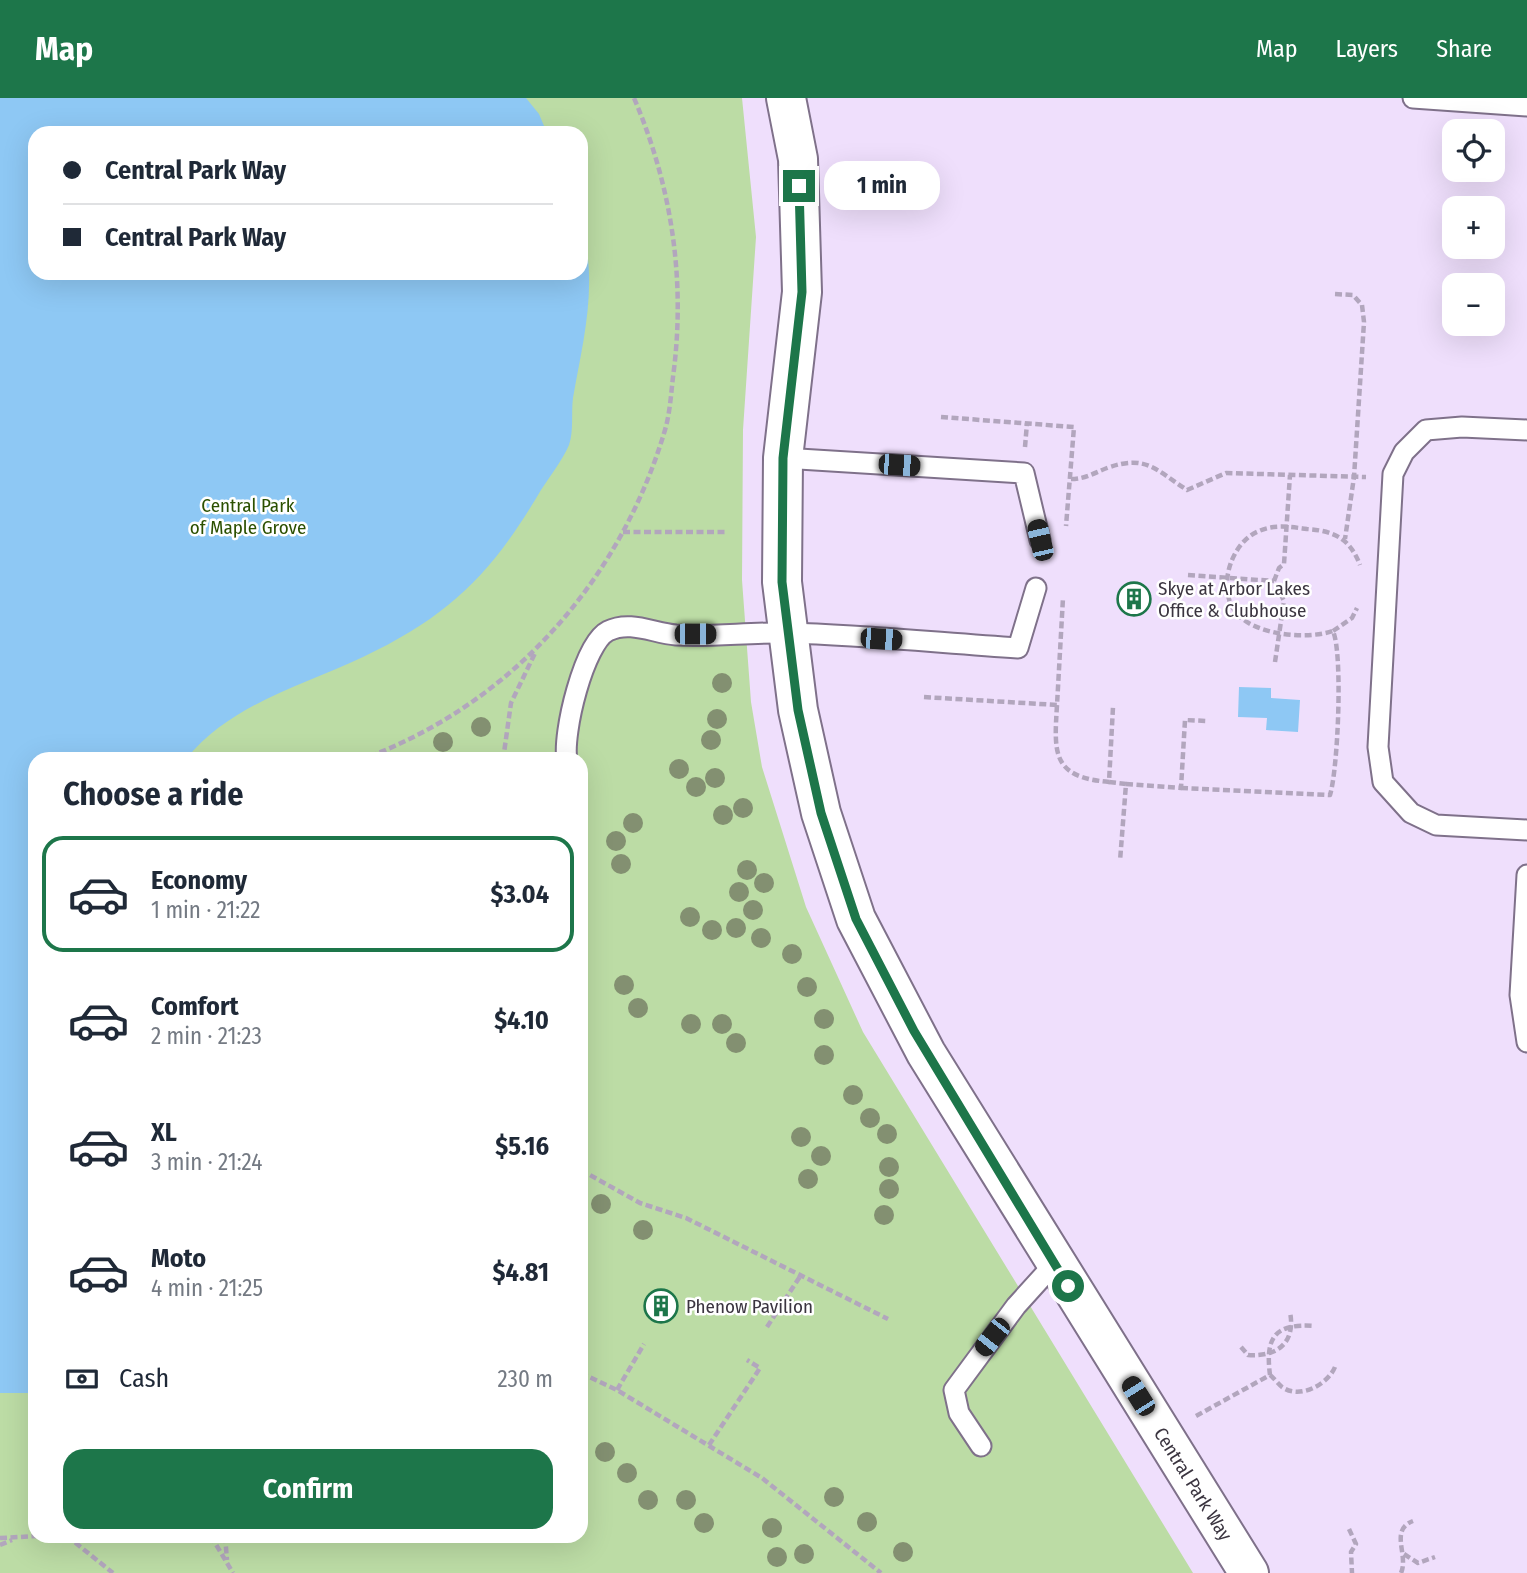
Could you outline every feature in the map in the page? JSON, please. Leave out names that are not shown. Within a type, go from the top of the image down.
[{"type":"street","name":"Central Park Way","points":[[786,98],[798,159],[802,292],[783,458],[782,582],[798,710],[821,813],[856,919],[926,1053],[1054,1264],[1249,1573]]},
{"type":"lane","points":[[1413,98],[1527,106]]},
{"type":"lane","points":[[1527,430],[1462,427],[1426,430],[1404,452],[1393,478],[1378,747],[1383,782],[1411,813],[1436,825],[1527,830]]},
{"type":"lane","points":[[783,458],[1024,473],[1040,540]]},
{"type":"lane","points":[[567,752],[568,732],[581,677],[592,650],[606,632],[624,626],[674,635],[787,633],[1018,648],[1036,588]]},
{"type":"lane","points":[[1527,875],[1520,995],[1527,1042]]},
{"type":"lane","points":[[981,1446],[958,1413],[954,1390],[1016,1306],[1054,1264]]},
{"type":"path","points":[[380,752],[412,739],[467,708],[537,649],[602,567],[623,532],[666,428],[680,327],[675,232],[653,142],[634,98]]},
{"type":"path","points":[[1335,294],[1353,295],[1362,305],[1363,314],[1354,477],[1345,539]]},
{"type":"path","points":[[1071,479],[1091,475],[1128,461],[1154,468],[1187,490],[1226,472],[1393,478]]},
{"type":"path","points":[[1275,662],[1284,601],[1274,581],[1279,568],[1284,564],[1290,475]]},
{"type":"path","points":[[1359,606],[1352,618],[1333,631],[1323,634],[1281,632],[1243,620],[1233,605],[1229,577],[1235,550],[1243,540],[1259,531],[1286,527],[1331,532],[1345,539],[1354,550],[1361,573]]},
{"type":"path","points":[[623,532],[726,532]]},
{"type":"path","points":[[1188,575],[1274,581]]},
{"type":"path","points":[[1056,705],[1055,741],[1065,767],[1081,780],[1181,788],[1330,794],[1340,666],[1338,642],[1333,631]]},
{"type":"path","points":[[504,752],[511,703],[537,649]]},
{"type":"path","points":[[1109,782],[1113,707]]},
{"type":"path","points":[[1181,788],[1185,720],[1206,721]]},
{"type":"path","points":[[1120,861],[1126,784]]},
{"type":"path","points":[[588,1174],[640,1203],[686,1217],[888,1319]]},
{"type":"path","points":[[767,1327],[802,1275]]},
{"type":"path","points":[[1241,1347],[1248,1355],[1268,1356],[1287,1342],[1293,1326],[1290,1312]]},
{"type":"path","points":[[1315,1325],[1293,1326],[1273,1337],[1268,1356],[1270,1374],[1283,1388],[1295,1392],[1314,1388],[1331,1378],[1335,1367]]},
{"type":"path","points":[[617,1390],[644,1344]]},
{"type":"path","points":[[709,1445],[760,1368],[747,1360]]},
{"type":"path","points":[[1196,1416],[1270,1374]]},
{"type":"path","points":[[588,1376],[617,1390],[762,1478],[881,1573]]},
{"type":"path","points":[[1401,1573],[1404,1554],[1400,1545],[1401,1533],[1408,1522],[1413,1521]]},
{"type":"path","points":[[1349,1529],[1356,1544],[1351,1552],[1353,1573]]},
{"type":"path","points":[[0,1538],[12,1540]]},
{"type":"path","points":[[0,1545],[28,1538]]},
{"type":"path","points":[[76,1543],[113,1573]]},
{"type":"path","points":[[215,1543],[233,1573]]},
{"type":"path","points":[[226,1543],[228,1565]]},
{"type":"path","points":[[1404,1554],[1418,1563],[1435,1558]]},
{"type":"green space","name":"Central Park of Maple Grove","points":[[0,98],[742,98],[756,237],[743,430],[742,580],[751,702],[762,767],[806,907],[863,1032],[1193,1573],[0,1573]]},
{"type":"water","points":[[0,98],[526,98],[539,114],[544,126],[28,126],[28,280],[588,280],[588,261],[589,290],[569,445],[505,545],[467,589],[445,608],[421,625],[363,657],[246,710],[224,724],[193,752],[28,752],[28,1393],[0,1393]]},
{"type":"water","points":[[1239,687],[1271,688],[1271,698],[1300,700],[1298,732],[1266,730],[1267,718],[1238,717]]},
{"type":"place","name":"Skye at Arbor Lakes Office & Clubhouse","points":[[1134,599]]},
{"type":"place","name":"Phenow Pavilion","points":[[661,1306]]},
{"type":"route","points":[[799,186],[802,292],[783,458],[782,582],[798,710],[821,813],[856,919],[914,1031],[1068,1286]]}]
